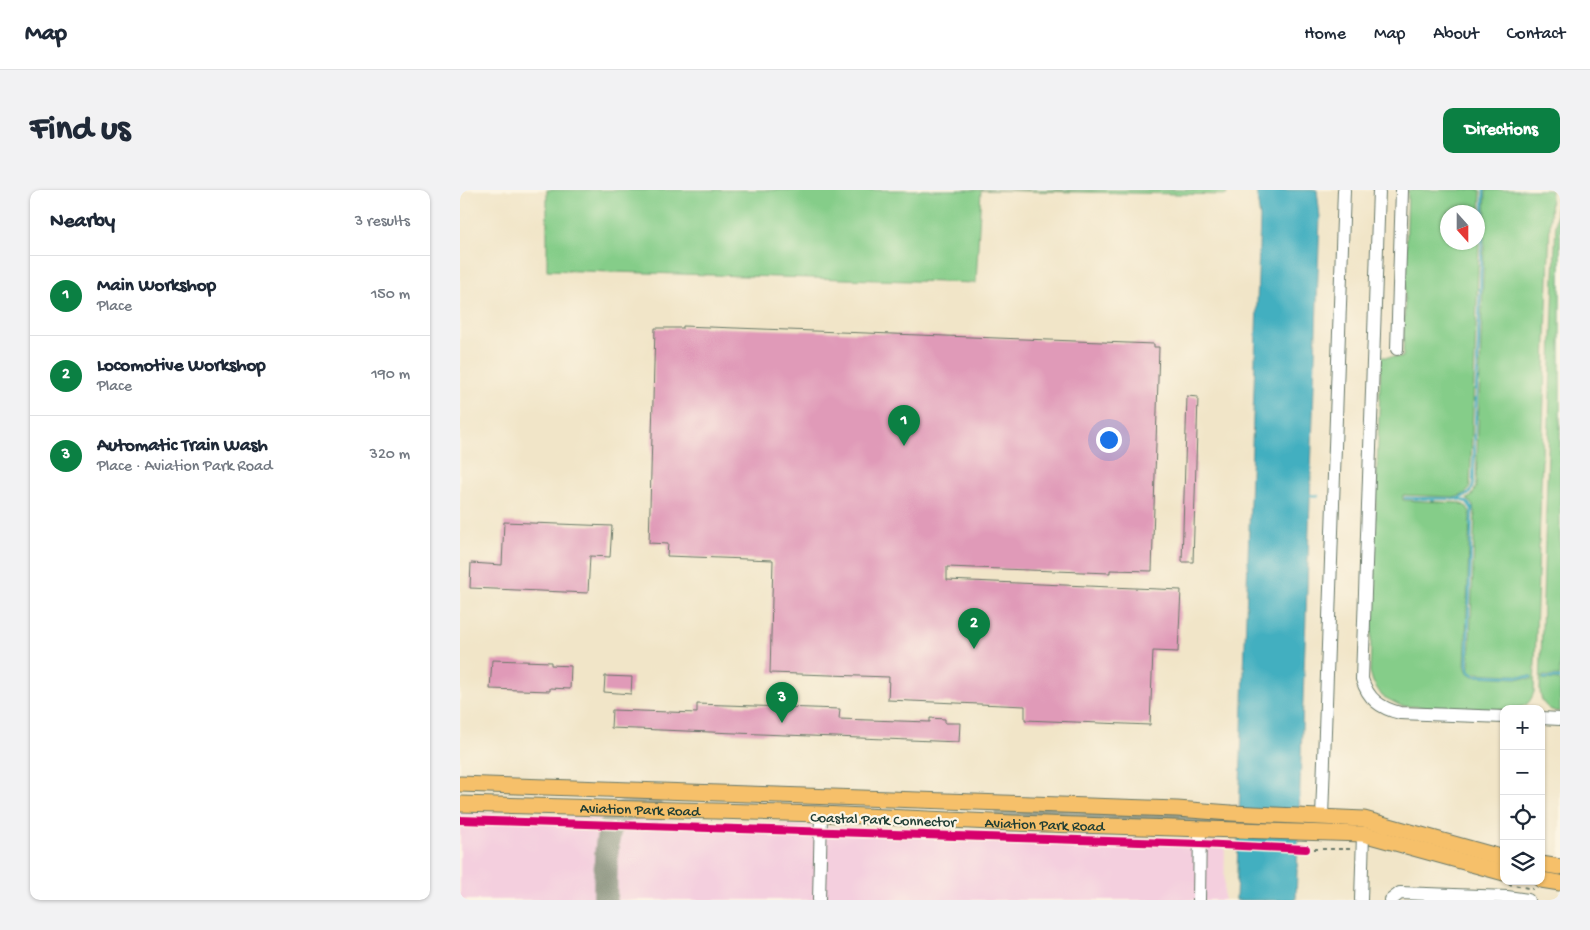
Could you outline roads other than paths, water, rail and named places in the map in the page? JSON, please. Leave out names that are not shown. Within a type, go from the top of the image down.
[{"type":"main road","name":"Aviation Park Road","points":[[460,784],[1177,809],[1231,813],[1363,834],[1500,872]]},
{"type":"main road","name":"Aviation Park Road","points":[[460,804],[821,814],[1013,823],[1229,829],[1305,824],[1322,817],[1364,819],[1500,857]]},
{"type":"main road","points":[[1545,865],[1560,867]]},
{"type":"main road","points":[[1545,881],[1560,883]]},
{"type":"lane","points":[[1322,817],[1344,190]]},
{"type":"lane","points":[[1379,190],[1362,679],[1365,690],[1371,698],[1378,705],[1388,710],[1400,713],[1500,717]]},
{"type":"lane","points":[[1397,349],[1402,190]]},
{"type":"lane","points":[[1545,718],[1560,719]]},
{"type":"lane","points":[[819,900],[821,814]]},
{"type":"lane","points":[[1199,900],[1200,828]]},
{"type":"lane","points":[[1361,900],[1363,834]]},
{"type":"lane","points":[[1391,900],[1400,893],[1474,898],[1507,897],[1528,900]]},
{"type":"water","points":[[1256,190],[1317,190],[1320,217],[1296,900],[1236,900],[1260,218]]},
{"type":"waterway","points":[[1458,499],[1469,494],[1473,487],[1484,190]]},
{"type":"waterway","points":[[1309,495],[1318,496]]},
{"type":"waterway","points":[[1405,498],[1458,499],[1467,502],[1472,509],[1467,665],[1469,672],[1475,675],[1531,677]]},
{"type":"waterway","points":[[1544,678],[1560,678]]},
{"type":"place","name":"Main Workshop","points":[[904,446]]},
{"type":"place","name":"Locomotive Workshop","points":[[974,649]]},
{"type":"place","name":"Automatic Train Wash","points":[[782,723]]}]
